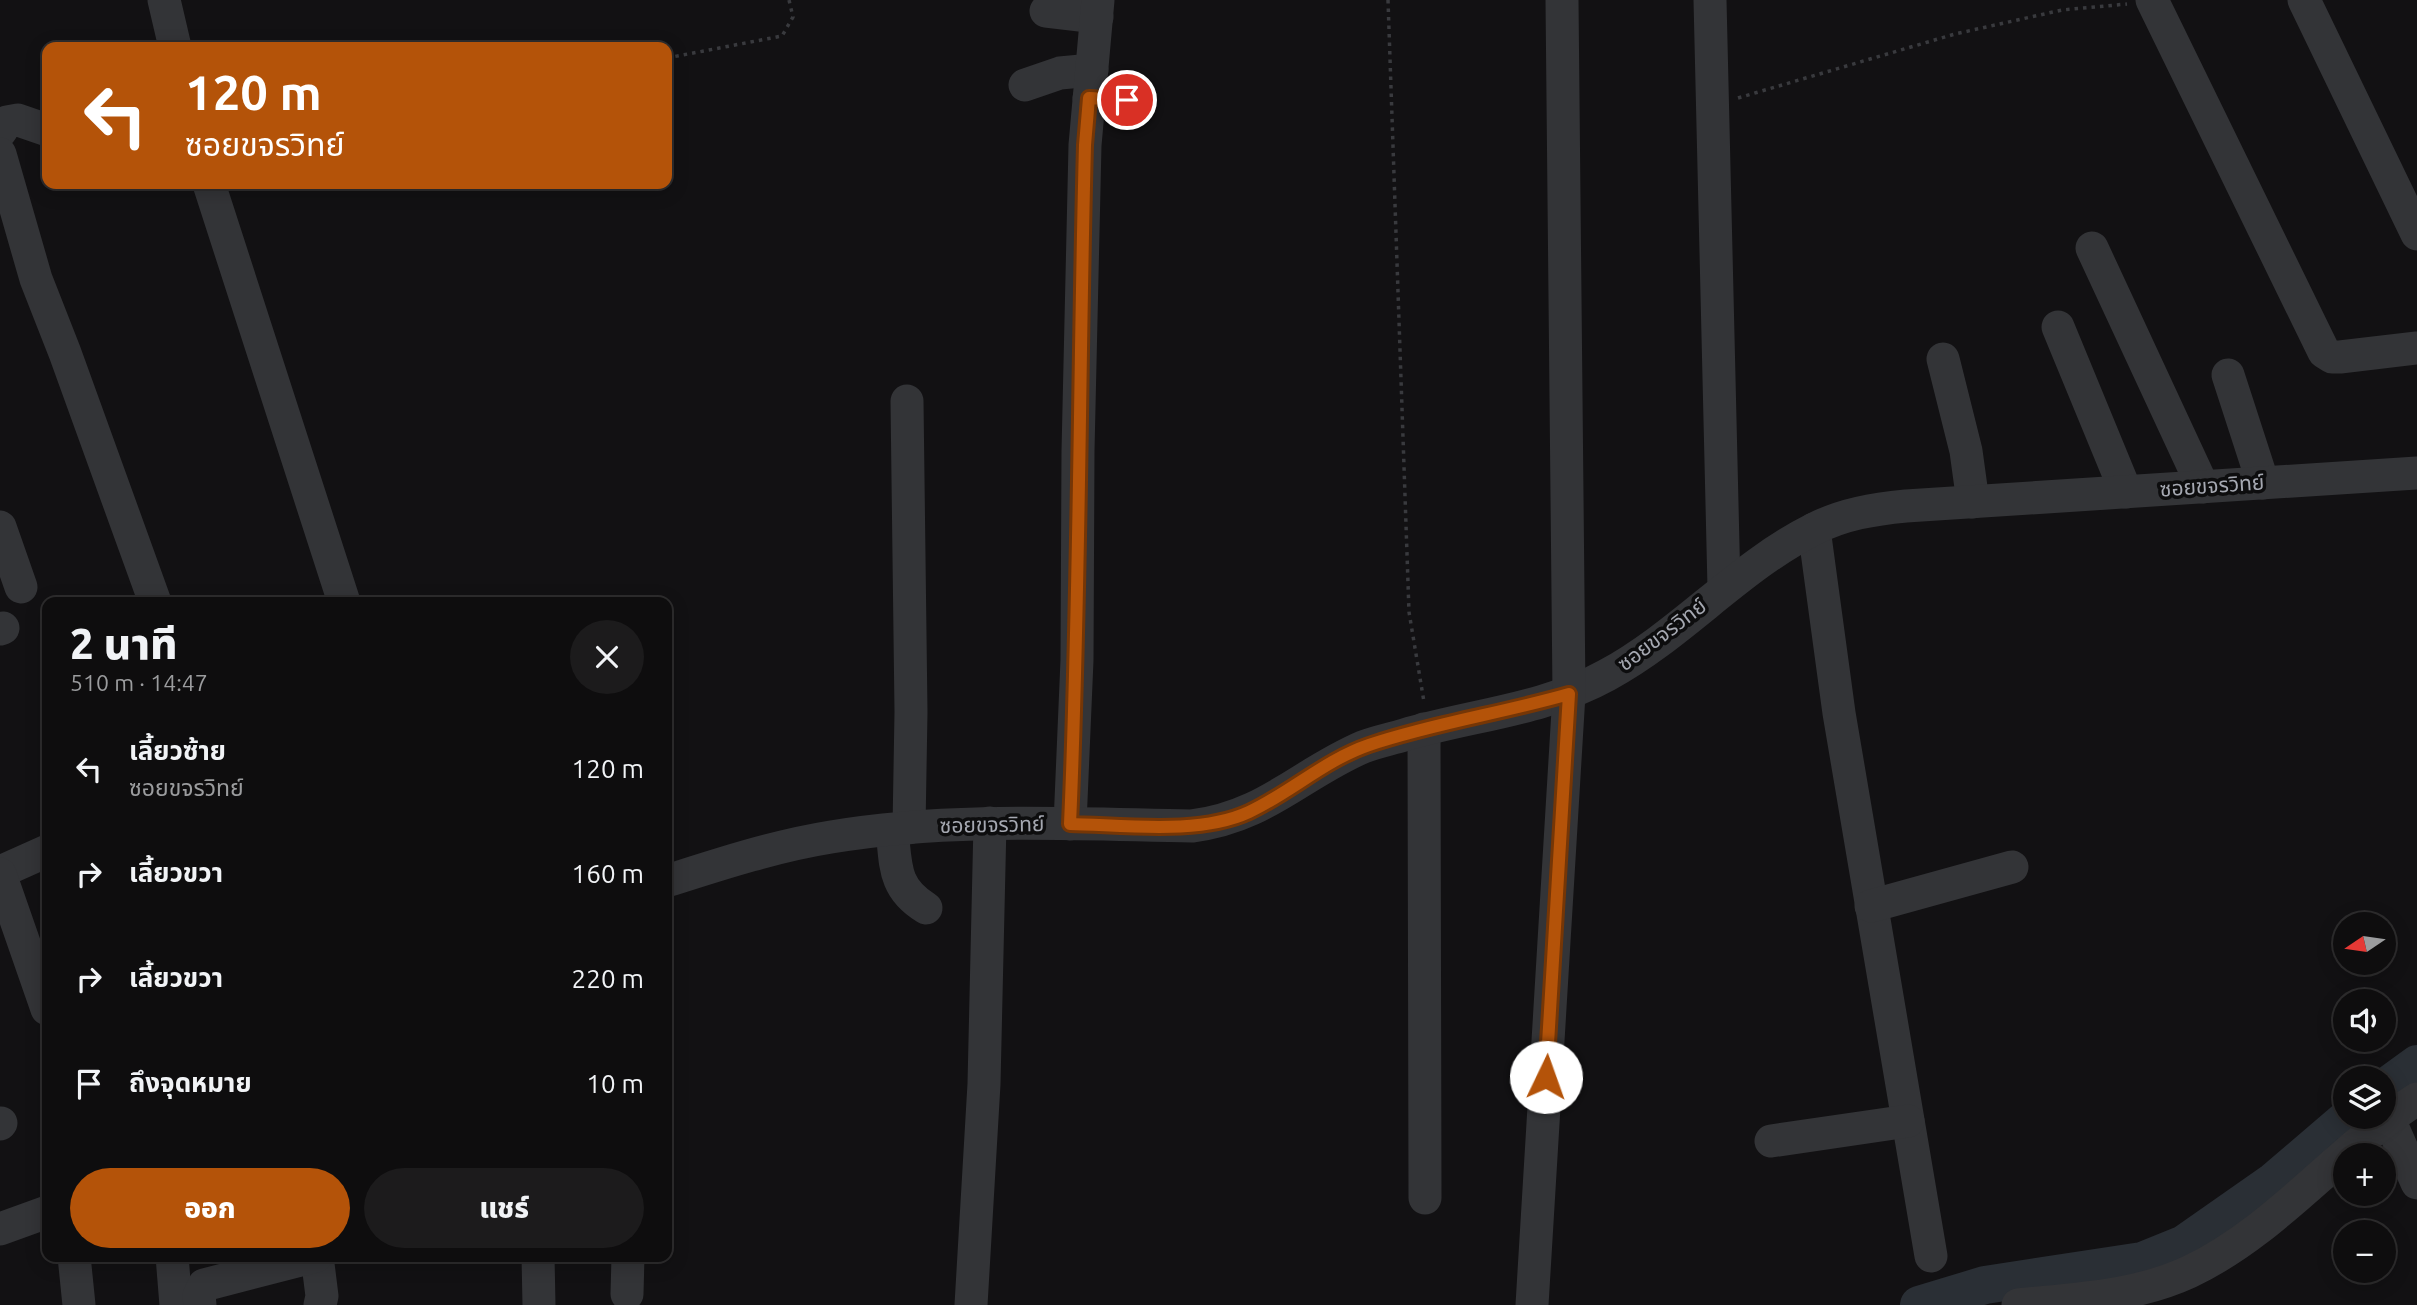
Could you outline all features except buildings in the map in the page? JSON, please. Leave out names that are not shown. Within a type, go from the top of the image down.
[{"type":"street","points":[[163,0],[173,42]]},
{"type":"street","points":[[1532,1305],[1569,694],[1562,0]]},
{"type":"street","points":[[1710,0],[1724,587]]},
{"type":"street","points":[[2304,0],[2417,234]]},
{"type":"street","points":[[2152,1],[2324,352],[2332,357],[2340,357],[2417,348]]},
{"type":"street","points":[[1046,11],[1098,8],[1085,145],[1078,437],[1077,660],[1070,824]]},
{"type":"street","points":[[1025,85],[1060,73],[1127,100]]},
{"type":"street","points":[[0,132],[7,122],[18,120],[42,128]]},
{"type":"street","points":[[0,154],[36,279],[153,597]]},
{"type":"street","points":[[211,189],[342,597]]},
{"type":"street","points":[[2092,248],[2203,487]]},
{"type":"street","points":[[2058,327],[2126,492]]},
{"type":"street","points":[[1943,359],[1966,451],[1973,502]]},
{"type":"street","points":[[2228,375],[2263,483]]},
{"type":"street","points":[[907,401],[911,712],[897,870],[903,888],[911,899],[926,908]]},
{"type":"street","name":"ซอยขจรวิทย์","points":[[672,879],[724,863],[830,837],[900,829],[990,823],[1192,826],[1218,823],[1247,813],[1357,750],[1426,728],[1569,694],[1606,676],[1643,653],[1724,587],[1814,528],[1870,510],[2417,473]]},
{"type":"street","points":[[0,527],[21,587]]},
{"type":"street","points":[[1814,528],[1839,713],[1931,1256]]},
{"type":"street","points":[[1425,1198],[1426,728]]},
{"type":"street","points":[[971,1305],[984,1084],[990,823]]},
{"type":"street","points":[[42,853],[0,873],[36,940],[42,978]]},
{"type":"street","points":[[1871,906],[2012,867]]},
{"type":"street","points":[[2396,1114],[2417,1098]]},
{"type":"street","points":[[1771,1141],[1908,1121]]},
{"type":"street","points":[[2018,1305],[2183,1290],[2222,1254],[2239,1243],[2377,1129]]},
{"type":"street","points":[[2393,1129],[2417,1183]]},
{"type":"street","points":[[0,1229],[42,1214]]},
{"type":"street","points":[[75,1262],[79,1305]]},
{"type":"street","points":[[172,1262],[176,1305]]},
{"type":"street","points":[[200,1305],[199,1296],[204,1285],[294,1262]]},
{"type":"street","points":[[318,1262],[322,1296],[320,1305]]},
{"type":"street","points":[[339,1262],[342,1305]]},
{"type":"street","points":[[538,1262],[539,1305]]},
{"type":"street","points":[[627,1294],[628,1262]]},
{"type":"path","points":[[672,57],[782,36],[793,17],[789,0]]},
{"type":"path","points":[[1388,0],[1409,612],[1426,728]]},
{"type":"path","points":[[1712,106],[1955,34],[2062,10],[2152,1]]},
{"type":"waterway","points":[[2396,1079],[2417,1064]]},
{"type":"waterway","points":[[1919,1305],[1985,1285],[2142,1261],[2184,1244],[2274,1181],[2335,1129]]},
{"type":"route","points":[[1127,100],[1089,98],[1085,145],[1078,451],[1077,660],[1070,824],[1192,826],[1218,823],[1247,813],[1338,759],[1366,746],[1423,729],[1569,694],[1546,1077]]}]
